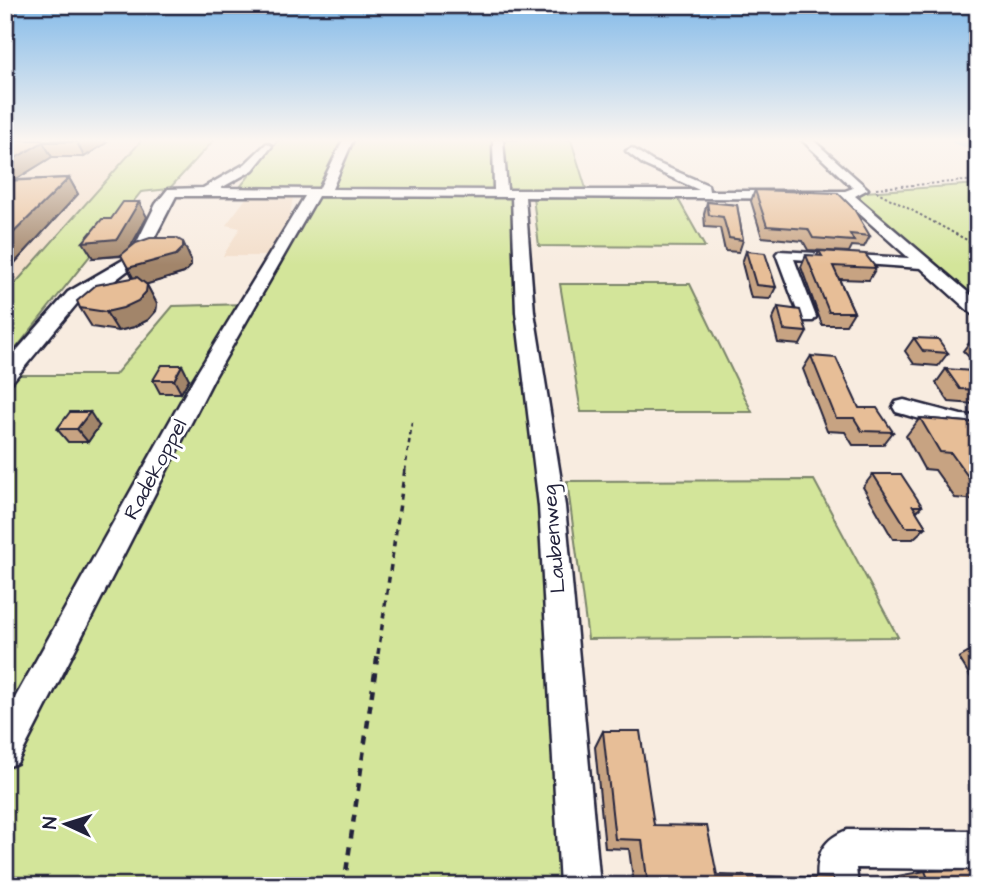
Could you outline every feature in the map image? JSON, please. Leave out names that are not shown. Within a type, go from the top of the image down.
[{"type":"street","points":[[205,192],[223,182]]},
{"type":"street","points":[[236,192],[244,182]]},
{"type":"street","name":"Radekoppel","points":[[5,751],[204,378],[325,182]]},
{"type":"street","name":"Laubenweg","points":[[507,182],[552,506],[580,886]]},
{"type":"street","points":[[690,182],[713,192]]},
{"type":"street","points":[[5,377],[74,296],[102,281],[138,256],[151,235],[166,196],[173,192],[846,194],[862,189],[854,182]]},
{"type":"street","points":[[846,194],[978,310]]},
{"type":"street","points":[[784,254],[926,264]]},
{"type":"street","points":[[102,281],[122,291]]},
{"type":"street","points":[[904,407],[961,423],[978,424]]},
{"type":"street","points":[[838,886],[836,860],[847,849],[978,850]]},
{"type":"lane","points":[[784,254],[807,317]]},
{"type":"path","points":[[957,182],[870,188],[978,246]]},
{"type":"path","points":[[344,886],[412,422]]},
{"type":"shaded area","points":[[5,182],[105,182],[5,295]]},
{"type":"shaded area","points":[[247,197],[293,197],[289,221],[270,256],[223,256],[240,228],[226,225]]},
{"type":"green space","points":[[105,182],[176,182],[169,189],[141,192],[5,362],[5,295]]},
{"type":"green space","points":[[244,182],[584,182],[587,192],[519,193],[580,886],[5,886],[5,375],[115,375],[173,306],[247,304],[313,193],[236,192]]},
{"type":"green space","points":[[978,184],[978,301],[856,197],[865,192]]},
{"type":"green space","points":[[533,197],[677,197],[705,247],[539,246]]},
{"type":"green space","points":[[560,284],[690,284],[752,412],[581,412]]},
{"type":"green space","points":[[814,480],[898,637],[588,639],[567,481]]},
{"type":"building","points":[[5,182],[65,182],[5,241]]},
{"type":"building","points":[[755,190],[838,193],[854,209],[870,236],[850,234],[854,241],[813,238],[808,229],[767,226]]},
{"type":"building","points":[[123,202],[139,202],[117,239],[83,242],[102,219],[111,219]]},
{"type":"building","points":[[707,202],[737,205],[743,240],[729,238],[723,217],[709,215]]},
{"type":"building","points":[[150,238],[176,238],[183,242],[183,248],[176,255],[128,268],[121,255],[136,243]]},
{"type":"building","points":[[746,251],[765,253],[776,287],[756,285]]},
{"type":"building","points":[[819,251],[865,254],[876,268],[833,266],[854,312],[829,312],[806,255],[822,256]]},
{"type":"building","points":[[137,277],[147,285],[146,292],[138,301],[106,312],[80,308],[77,301],[96,285]]},
{"type":"building","points":[[778,307],[800,310],[807,332],[784,330]]},
{"type":"building","points":[[914,338],[938,339],[948,353],[923,351]]},
{"type":"building","points":[[811,356],[836,358],[859,408],[877,408],[893,432],[862,431],[854,418],[836,418]]},
{"type":"building","points":[[162,365],[182,365],[174,380],[153,380]]},
{"type":"building","points":[[946,369],[972,371],[978,379],[978,390],[960,389]]},
{"type":"building","points":[[70,412],[90,412],[77,429],[57,429]]},
{"type":"building","points":[[920,418],[978,423],[978,482],[972,482],[951,453],[940,452]]},
{"type":"building","points":[[873,474],[901,474],[922,506],[913,506],[926,527],[906,527]]},
{"type":"building","points":[[603,731],[640,731],[654,825],[707,826],[717,875],[833,878],[835,886],[648,886],[642,840],[615,839]]},
{"type":"building","points":[[978,870],[978,886],[931,886],[925,871]]}]
